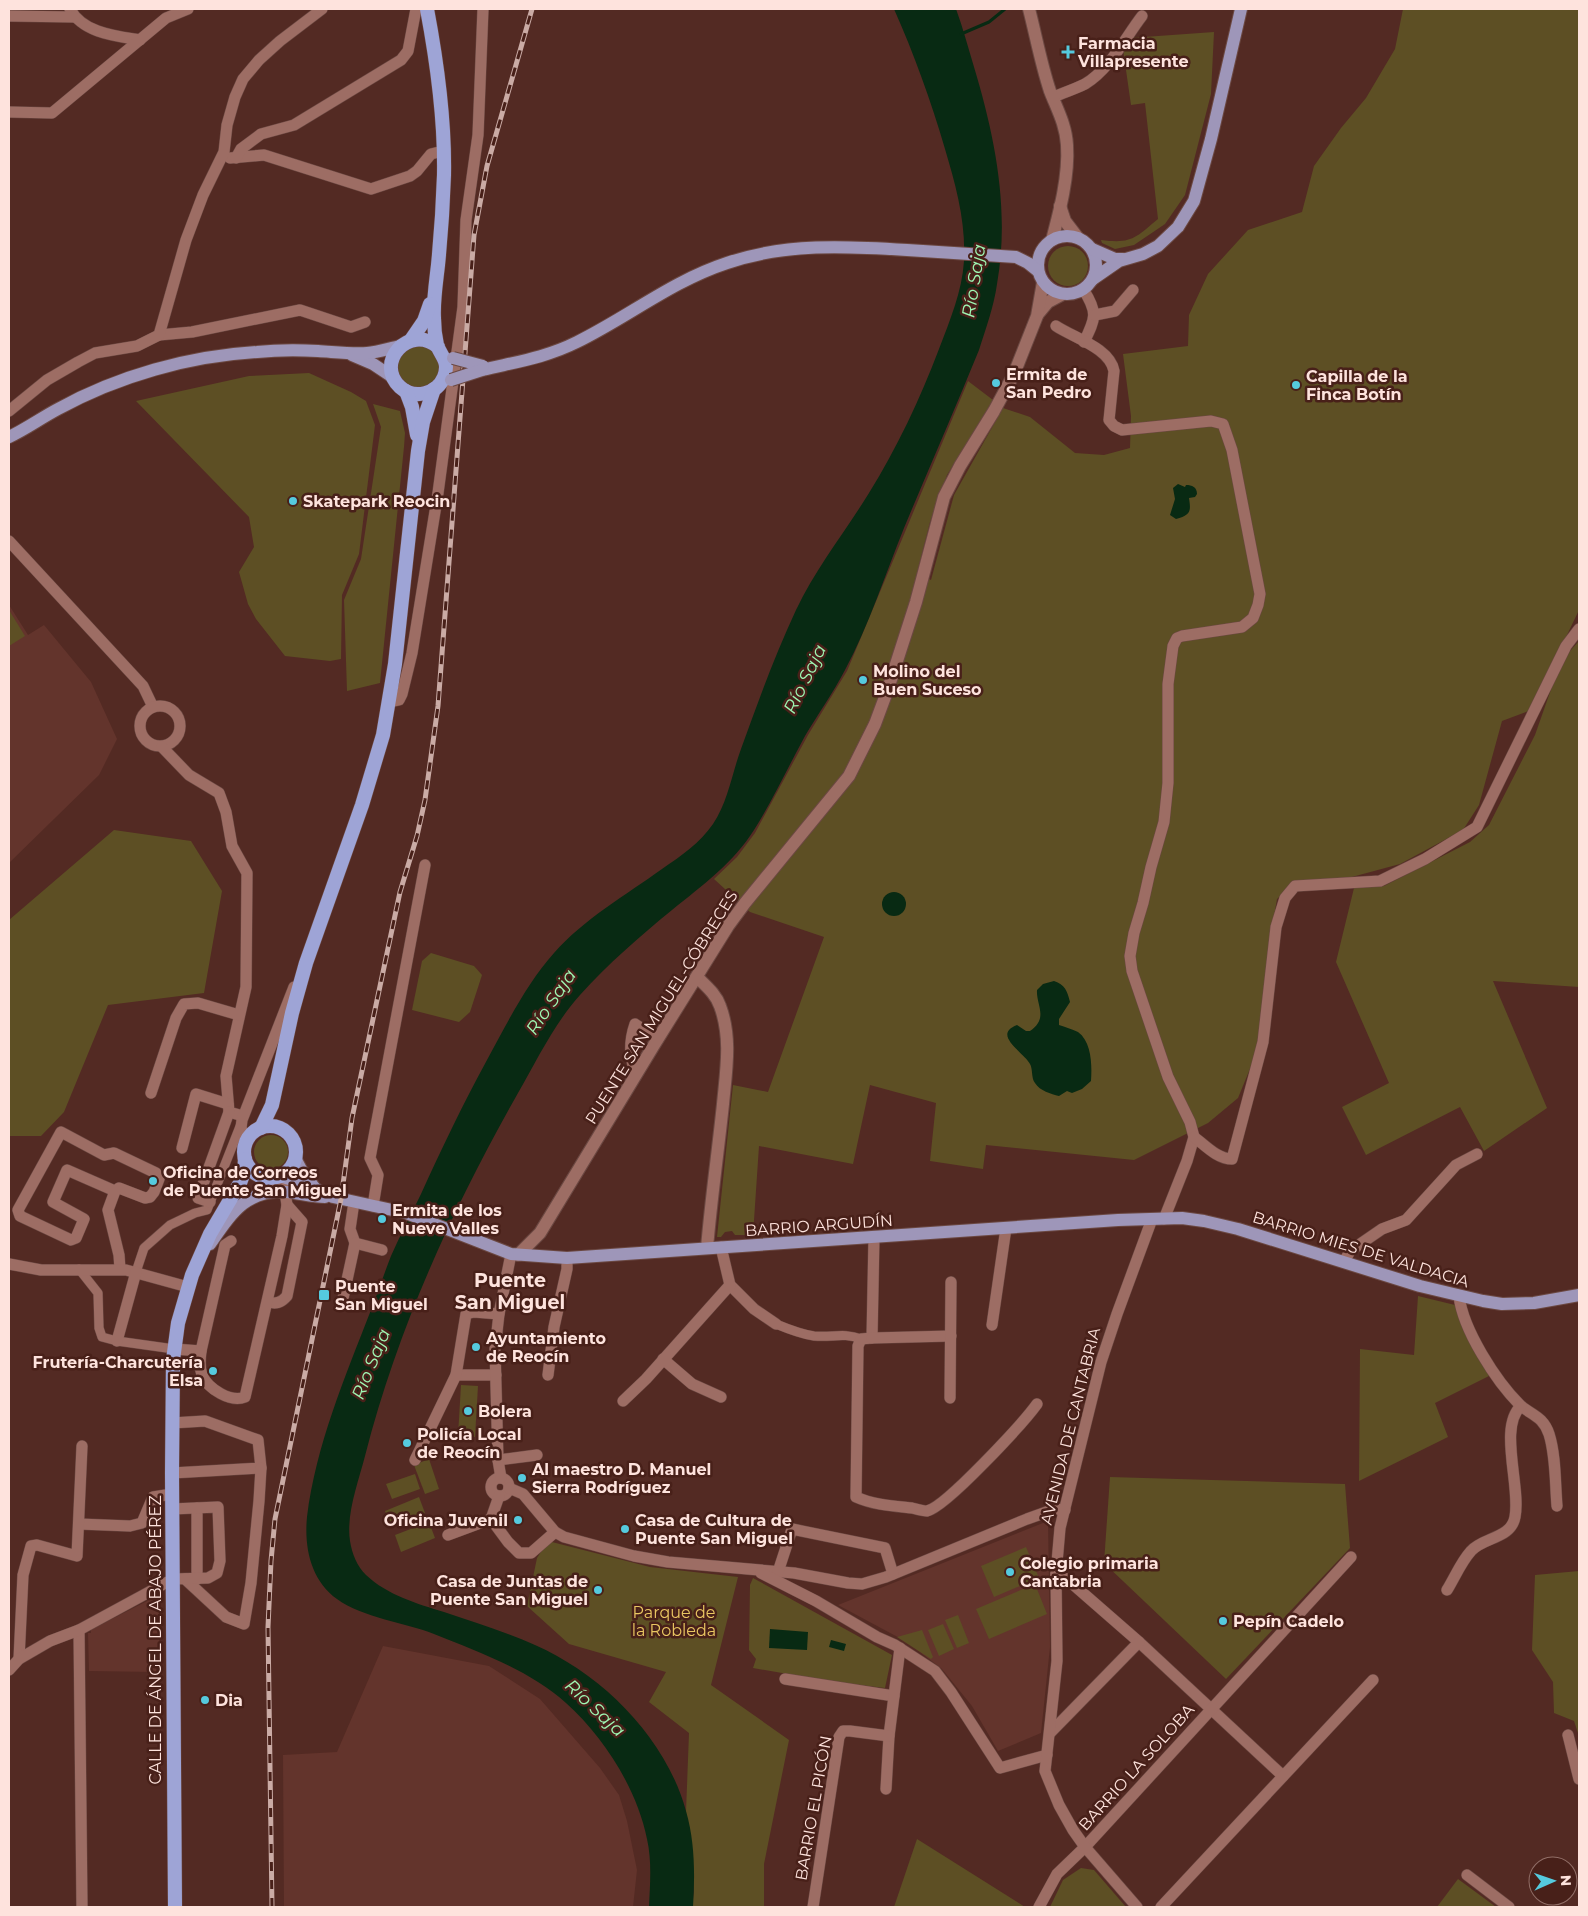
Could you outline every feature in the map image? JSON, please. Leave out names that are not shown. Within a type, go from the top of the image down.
[{"type":"highway","points":[[262,1128],[272,1105],[292,1013],[306,963],[375,766],[390,702],[418,451],[423,422],[441,385],[446,369],[444,353],[434,318],[443,196],[444,151],[436,70],[427,9]]},
{"type":"highway","points":[[435,289],[424,321],[392,361],[394,378],[399,386],[406,391],[420,394],[441,385]]},
{"type":"highway","points":[[406,343],[425,340],[444,353]]},
{"type":"highway","points":[[406,391],[414,416],[418,451]]},
{"type":"highway","points":[[281,1063],[278,1104],[283,1130]]},
{"type":"highway","points":[[275,1127],[283,1130],[294,1142],[295,1158],[292,1166],[277,1176],[248,1184],[230,1201],[243,1178],[244,1150],[247,1141],[253,1133],[262,1128],[275,1127]]},
{"type":"highway","points":[[245,1159],[252,1170],[277,1176]]},
{"type":"highway","name":"CALLE DE ÁNGEL DE ABAJO PÉREZ","points":[[175,1907],[179,1579],[172,1509],[174,1349],[188,1286],[195,1267],[210,1234],[230,1201]]},
{"type":"main road","points":[[441,385],[487,368],[532,359],[576,343],[665,291],[708,270],[728,262],[767,252],[798,247],[840,246],[1016,257],[1062,236],[1078,238],[1092,249],[1115,259],[1143,254],[1158,246],[1178,228],[1194,201],[1211,139],[1241,9]]},
{"type":"main road","name":"PUENTE SAN MIGUEL-CÓBRECES","points":[[1038,273],[1038,257],[1044,245]]},
{"type":"main road","points":[[1092,249],[1096,261],[1093,279]]},
{"type":"main road","points":[[1016,257],[1038,273],[1055,292],[1063,294]]},
{"type":"main road","points":[[1083,290],[1107,268],[1123,259]]},
{"type":"main road","name":"PUENTE SAN MIGUEL-CÓBRECES","points":[[1063,294],[1077,293],[1083,290]]},
{"type":"main road","points":[[9,438],[58,409],[94,392],[142,374],[182,363],[257,352],[375,352],[406,343]]},
{"type":"main road","points":[[348,353],[374,364],[394,378]]},
{"type":"main road","points":[[444,353],[487,368]]},
{"type":"main road","points":[[9,446],[28,428]]},
{"type":"main road","points":[[295,1158],[316,1189]]},
{"type":"main road","points":[[277,1176],[316,1189],[333,1197]]},
{"type":"main road","points":[[195,1267],[242,1204],[262,1194],[285,1192],[333,1197]]},
{"type":"main road","name":"BARRIO ARGUDÍN","points":[[333,1197],[406,1213],[515,1254],[567,1258],[1158,1219]]},
{"type":"main road","name":"BARRIO MIES DE VALDACIA","points":[[1158,1219],[1195,1219],[1229,1227],[1459,1296],[1502,1304],[1534,1303],[1579,1295]]},
{"type":"street","points":[[9,112],[52,113],[166,18],[188,9]]},
{"type":"street","points":[[159,335],[186,240],[203,195],[224,152],[227,125],[235,97],[243,79],[273,47],[322,9]]},
{"type":"street","points":[[236,158],[241,149],[261,134],[294,125],[402,60],[408,51],[416,9]]},
{"type":"street","points":[[390,702],[399,700],[402,694],[412,652],[463,307],[466,220],[478,135],[483,9]]},
{"type":"street","points":[[1029,9],[1053,97],[1064,125],[1067,147],[1060,206],[1044,245]]},
{"type":"street","points":[[9,16],[72,13],[78,21],[108,35],[140,40]]},
{"type":"street","points":[[1053,97],[1085,84],[1094,78],[1114,55],[1142,16]]},
{"type":"street","points":[[221,159],[264,156],[371,189],[410,176],[417,171],[431,154],[444,151]]},
{"type":"street","points":[[1060,206],[1065,221],[1078,238]]},
{"type":"street","name":"PUENTE SAN MIGUEL-CÓBRECES","points":[[1037,316],[1038,273]]},
{"type":"street","points":[[1083,290],[1092,303],[1095,315],[1084,342]]},
{"type":"street","points":[[1095,315],[1115,311],[1133,290]]},
{"type":"street","name":"PUENTE SAN MIGUEL-CÓBRECES","points":[[515,1254],[540,1234],[696,977],[745,903],[850,776],[875,724],[888,689],[916,602],[944,497],[960,466],[1005,391],[1037,316],[1044,307],[1063,294]]},
{"type":"street","points":[[9,411],[47,380],[95,353],[137,346],[159,335],[192,332],[300,310],[351,327],[365,322]]},
{"type":"street","points":[[1056,326],[1102,352],[1113,363],[1114,371],[1109,420],[1114,426],[1122,430],[1211,421],[1223,424],[1226,427],[1232,450],[1260,594],[1258,605],[1253,618],[1242,627],[1182,636],[1177,638],[1173,646],[1168,684],[1168,782],[1164,822],[1134,933],[1130,956],[1132,971],[1168,1076],[1190,1122],[1194,1137],[1224,1159],[1232,1160],[1264,1042],[1276,927],[1285,898],[1296,886],[1380,880],[1425,859],[1477,827],[1566,646],[1579,629]]},
{"type":"street","points":[[9,541],[143,686],[153,707]]},
{"type":"street","points":[[162,747],[173,742],[180,731],[181,725],[176,713],[166,706],[153,707],[142,715],[140,729],[146,741],[151,745],[162,747],[189,774],[219,794],[226,812],[232,846],[247,874],[246,988],[226,1076],[228,1108],[198,1198],[210,1202]]},
{"type":"street","points":[[373,1206],[378,1175],[370,1158],[425,865]]},
{"type":"street","points":[[117,1341],[144,1248],[170,1225],[195,1213],[207,1210],[283,1012],[306,963]]},
{"type":"street","points":[[696,977],[712,991],[720,1005],[727,1030],[727,1063],[718,1158],[706,1248]]},
{"type":"street","points":[[151,1093],[176,1018],[184,1004],[198,1002],[239,1015]]},
{"type":"street","points":[[636,1074],[631,1063],[630,1050],[630,1037],[635,1024],[658,1039]]},
{"type":"street","points":[[182,1148],[196,1094],[228,1108],[242,1120],[247,1141]]},
{"type":"street","points":[[115,1191],[67,1170],[53,1202],[84,1218],[76,1238],[71,1240],[20,1216],[18,1210],[61,1132],[104,1155],[114,1153],[156,1173],[159,1179],[150,1197],[145,1198],[120,1188],[115,1191],[108,1210],[119,1255],[120,1269]]},
{"type":"street","name":"AVENIDA DE CANTABRIA","points":[[1137,1907],[1085,1847],[1073,1830],[1059,1805],[1045,1771],[1057,1654],[1056,1574],[1060,1528],[1101,1362],[1117,1314],[1158,1219],[1187,1161],[1194,1137]]},
{"type":"street","points":[[1344,1262],[1350,1251],[1382,1229],[1406,1220],[1456,1165],[1477,1154]]},
{"type":"street","points":[[231,1240],[225,1245],[201,1351],[201,1372],[203,1378],[209,1384],[227,1397],[239,1399],[245,1397],[268,1302],[287,1205],[285,1192],[277,1176]]},
{"type":"street","points":[[342,1303],[355,1243],[350,1229],[354,1202]]},
{"type":"street","points":[[268,1302],[276,1304],[283,1301],[287,1296],[302,1222],[287,1205]]},
{"type":"street","points":[[992,1325],[1006,1228]]},
{"type":"street","points":[[540,1234],[540,1246],[543,1257]]},
{"type":"street","points":[[874,1237],[866,1339],[858,1346],[856,1497],[868,1502],[928,1510],[939,1504],[979,1468],[1026,1420],[1037,1404]]},
{"type":"street","points":[[355,1243],[382,1250]]},
{"type":"street","points":[[721,1247],[730,1285],[754,1309],[776,1324],[794,1331],[814,1336],[850,1335],[866,1339],[951,1336]]},
{"type":"street","points":[[515,1254],[498,1314],[495,1348],[498,1460],[501,1478],[507,1482],[509,1488],[523,1494],[555,1532],[564,1537],[581,1543],[652,1560],[801,1574],[832,1581],[862,1584],[893,1574],[1027,1519],[1055,1509],[1065,1510]]},
{"type":"street","points":[[548,1376],[554,1327],[567,1269],[567,1258]]},
{"type":"street","points":[[9,1264],[41,1270],[120,1269],[188,1286]]},
{"type":"street","points":[[80,1270],[98,1293],[99,1328],[102,1336],[117,1341],[201,1351]]},
{"type":"street","points":[[950,1398],[951,1282]]},
{"type":"street","points":[[623,1401],[730,1285]]},
{"type":"street","points":[[1459,1296],[1460,1307],[1466,1322],[1489,1366],[1521,1406],[1538,1416],[1549,1433],[1557,1506]]},
{"type":"street","points":[[415,1460],[456,1375],[466,1314],[474,1312],[498,1314]]},
{"type":"street","points":[[663,1359],[692,1384],[721,1397]]},
{"type":"street","points":[[456,1375],[496,1375]]},
{"type":"street","points":[[1447,1590],[1472,1549],[1500,1536],[1511,1527],[1515,1518],[1516,1494],[1510,1431],[1515,1411],[1521,1406]]},
{"type":"street","points":[[172,1422],[205,1421],[258,1440],[261,1468],[251,1583],[244,1624],[226,1617],[179,1579]]},
{"type":"street","points":[[19,1660],[23,1575],[31,1546],[46,1547],[77,1556],[82,1446]]},
{"type":"street","points":[[498,1460],[537,1455]]},
{"type":"street","points":[[172,1473],[261,1468]]},
{"type":"street","points":[[501,1478],[494,1480],[491,1486],[492,1493],[499,1496],[505,1494],[509,1488]]},
{"type":"street","points":[[79,1524],[130,1526],[142,1523],[153,1497],[172,1494]]},
{"type":"street","points":[[491,1519],[499,1496]]},
{"type":"street","points":[[9,1670],[19,1660],[50,1641],[79,1630],[179,1579],[202,1578],[217,1573],[220,1561],[218,1507],[172,1509]]},
{"type":"street","points":[[196,1508],[202,1578]]},
{"type":"street","points":[[491,1519],[519,1553],[531,1553],[555,1532]]},
{"type":"street","points":[[448,1535],[491,1519]]},
{"type":"street","points":[[778,1572],[792,1529],[884,1548],[893,1574]]},
{"type":"street","name":"BARRIO LA SOLOBA","points":[[1039,1907],[1057,1874],[1085,1847],[1351,1557]]},
{"type":"street","points":[[757,1571],[900,1648],[935,1671],[960,1705],[1000,1768],[1047,1755]]},
{"type":"street","points":[[801,1574],[806,1587],[816,1602]]},
{"type":"street","name":"BARRIO LA SOLOBA","points":[[1056,1574],[1068,1580],[1139,1642],[1284,1776]]},
{"type":"street","points":[[79,1630],[82,1907]]},
{"type":"street","points":[[1050,1733],[1139,1642]]},
{"type":"street","points":[[886,1789],[900,1648]]},
{"type":"street","points":[[785,1679],[894,1696]]},
{"type":"street","points":[[1161,1907],[1373,1680]]},
{"type":"street","name":"BARRIO EL PICÓN","points":[[813,1907],[839,1737],[843,1731],[890,1736]]},
{"type":"street","points":[[1568,1736],[1579,1779]]},
{"type":"street","points":[[1467,1875],[1508,1907]]},
{"type":"shaded area","points":[[9,605],[28,635],[44,625],[91,682],[117,739],[99,775],[9,863]]},
{"type":"shaded area","points":[[1048,1521],[1050,1647],[1041,1733],[998,1751],[972,1706],[942,1669],[907,1642],[838,1605]]},
{"type":"shaded area","points":[[159,1595],[159,1661],[156,1662],[156,1672],[89,1671],[88,1633],[91,1633],[91,1629]]},
{"type":"shaded area","points":[[383,1646],[489,1666],[540,1699],[600,1768],[619,1795],[627,1821],[637,1870],[633,1907],[284,1907],[283,1755],[337,1752]]},
{"type":"green space","points":[[1403,9],[1579,9],[1579,610],[1531,710],[1502,721],[1479,805],[1463,830],[1400,864],[1337,881],[1295,882],[1277,899],[1271,934],[1267,1001],[1254,1059],[1238,1098],[1208,1123],[1134,1160],[986,1145],[983,1169],[930,1161],[936,1103],[870,1085],[853,1164],[759,1146],[753,1235],[735,1235],[732,1231],[725,1232],[721,1237],[717,1237],[733,1085],[768,1092],[824,937],[750,912],[714,879],[737,857],[755,833],[808,735],[847,671],[968,381],[993,400],[947,475],[930,522],[917,573],[931,580],[954,495],[1003,408],[1030,417],[1075,453],[1104,455],[1130,448],[1131,416],[1123,354],[1188,346],[1189,315],[1208,274],[1248,230],[1302,212],[1314,166],[1341,128],[1366,98],[1395,49]]},
{"type":"green space","points":[[1214,32],[1211,94],[1185,195],[1165,224],[1134,245],[1115,249],[1102,243],[1101,240],[1120,241],[1132,238],[1158,219],[1145,103],[1131,105],[1123,49],[1130,38]]},
{"type":"green space","points":[[1068,246],[1079,249],[1085,255],[1088,266],[1085,277],[1079,283],[1068,286],[1057,283],[1051,277],[1048,266],[1051,255],[1057,249]]},
{"type":"green space","points":[[415,346],[423,346],[434,352],[440,367],[434,382],[423,388],[415,388],[404,382],[398,371],[398,363],[404,352]]},
{"type":"green space","points":[[309,373],[366,401],[375,425],[359,554],[342,595],[341,659],[330,661],[285,656],[256,619],[248,604],[239,572],[254,547],[249,517],[136,401],[249,376]]},
{"type":"green space","points":[[373,404],[400,411],[405,433],[404,447],[380,683],[347,691],[344,600],[361,559],[381,427]]},
{"type":"green space","points":[[9,610],[25,636],[9,646]]},
{"type":"green space","points":[[1579,641],[1579,987],[1493,981],[1547,1108],[1484,1151],[1460,1107],[1366,1155],[1342,1107],[1389,1083],[1336,962],[1354,888],[1384,886],[1470,842],[1489,825],[1535,735],[1561,661]]},
{"type":"green space","points":[[114,830],[191,841],[222,891],[204,993],[108,1005],[64,1112],[41,1136],[9,1136],[9,920]]},
{"type":"green space","points":[[431,953],[474,966],[482,975],[470,1012],[459,1022],[412,1010],[422,961]]},
{"type":"green space","points":[[271,1135],[283,1140],[288,1152],[283,1164],[271,1169],[259,1164],[254,1152],[259,1140]]},
{"type":"green space","points":[[1418,1296],[1455,1305],[1491,1375],[1435,1403],[1448,1437],[1359,1481],[1360,1349],[1414,1355]]},
{"type":"green space","name":"Bolera","points":[[461,1385],[478,1386],[475,1437],[458,1436]]},
{"type":"green space","points":[[429,1459],[439,1489],[425,1494],[414,1465]]},
{"type":"green space","points":[[415,1474],[420,1489],[392,1499],[386,1484]]},
{"type":"green space","name":"Pepín Cadelo","points":[[1110,1477],[1345,1484],[1350,1548],[1226,1679],[1104,1563]]},
{"type":"green space","points":[[419,1497],[425,1513],[391,1526],[385,1511]]},
{"type":"green space","points":[[429,1522],[435,1538],[401,1552],[395,1535]]},
{"type":"green space","name":"Parque de la Robleda","points":[[548,1541],[650,1567],[738,1577],[711,1685],[789,1740],[764,1864],[764,1907],[692,1907],[694,1891],[686,1812],[689,1733],[649,1702],[666,1672],[569,1644],[527,1606],[537,1558]]},
{"type":"green space","name":"Colegio primaria Cantabria","points":[[1026,1547],[1039,1578],[994,1597],[981,1566]]},
{"type":"green space","points":[[1579,1571],[1579,1736],[1574,1721],[1554,1713],[1553,1682],[1532,1650],[1535,1575]]},
{"type":"green space","points":[[753,1578],[892,1655],[885,1688],[834,1682],[753,1668],[756,1659],[749,1650],[750,1585]]},
{"type":"green space","points":[[1035,1584],[1047,1614],[989,1639],[976,1609]]},
{"type":"green space","points":[[958,1615],[969,1643],[957,1648],[945,1620]]},
{"type":"green space","points":[[943,1624],[954,1649],[939,1656],[928,1630]]},
{"type":"green space","points":[[922,1630],[933,1657],[931,1659],[897,1637]]},
{"type":"green space","points":[[917,1839],[1025,1907],[894,1907]]},
{"type":"green space","points":[[1081,1868],[1094,1870],[1126,1907],[1050,1907],[1063,1880]]},
{"type":"green space","points":[[1458,1879],[1496,1907],[1437,1907]]},
{"type":"water","name":"Río Saja","points":[[894,9],[956,9],[982,93],[998,174],[1002,229],[1001,256],[996,292],[979,350],[854,653],[836,687],[805,736],[754,830],[737,853],[717,873],[636,940],[580,995],[546,1042],[494,1136],[429,1269],[411,1315],[378,1408],[351,1509],[349,1531],[354,1555],[363,1571],[374,1582],[403,1598],[513,1636],[560,1658],[584,1673],[607,1691],[647,1734],[664,1758],[677,1784],[689,1823],[694,1871],[693,1907],[649,1907],[650,1856],[642,1820],[627,1783],[617,1765],[606,1748],[580,1717],[552,1691],[520,1671],[434,1634],[359,1611],[337,1599],[321,1583],[315,1573],[308,1552],[307,1517],[311,1490],[324,1438],[391,1256],[478,1077],[535,977],[554,953],[578,929],[683,854],[713,824],[729,787],[760,696],[796,610],[812,579],[869,493],[889,459],[916,405],[939,349],[961,284],[964,261],[962,218],[953,177],[934,113]]},
{"type":"water","points":[[1178,484],[1185,487],[1186,485],[1192,486],[1197,494],[1195,497],[1189,498],[1189,512],[1185,516],[1176,519],[1170,515],[1175,499],[1173,488]]},
{"type":"water","points":[[894,892],[903,895],[906,904],[903,913],[894,916],[885,913],[882,904],[885,895]]},
{"type":"water","points":[[1054,981],[1061,984],[1065,989],[1070,1002],[1059,1019],[1059,1025],[1078,1032],[1083,1036],[1089,1048],[1091,1068],[1091,1081],[1082,1089],[1072,1093],[1067,1091],[1059,1096],[1046,1092],[1037,1086],[1033,1079],[1030,1064],[1008,1039],[1007,1034],[1010,1029],[1017,1025],[1026,1031],[1030,1031],[1036,1026],[1040,1016],[1037,990],[1043,984]]},
{"type":"water","points":[[770,1629],[808,1632],[807,1650],[769,1648]]},
{"type":"water","points":[[831,1640],[846,1644],[844,1651],[829,1647]]},
{"type":"waterway","points":[[961,34],[989,22],[1005,9]]},
{"type":"railway","points":[[272,1907],[268,1627],[275,1519],[341,1199],[352,1118],[400,892],[417,836],[425,800],[438,706],[474,235],[487,166],[532,9]]},
{"type":"place","name":"Farmacia Villapresente","points":[[1068,52]]},
{"type":"place","name":"Ermita de San Pedro","points":[[996,383]]},
{"type":"place","name":"Capilla de la Finca Botín","points":[[1296,385]]},
{"type":"place","name":"Skatepark Reocin","points":[[293,501]]},
{"type":"place","name":"Molino del Buen Suceso","points":[[863,680]]},
{"type":"place","name":"Oficina de Correos de Puente San Miguel","points":[[153,1181]]},
{"type":"place","name":"Ermita de los Nueve Valles","points":[[382,1219]]},
{"type":"place","name":"Puente San Miguel","points":[[324,1295]]},
{"type":"place","name":"Ayuntamiento de Reocín","points":[[476,1347]]},
{"type":"place","name":"Frutería-Charcutería Elsa","points":[[213,1371]]},
{"type":"place","name":"Bolera","points":[[468,1411]]},
{"type":"place","name":"Policía Local de Reocín","points":[[407,1443]]},
{"type":"place","name":"Al maestro D. Manuel Sierra Rodríguez","points":[[522,1478]]},
{"type":"place","name":"Oficina Juvenil","points":[[518,1520]]},
{"type":"place","name":"Casa de Cultura de Puente San Miguel","points":[[625,1529]]},
{"type":"place","name":"Colegio primaria Cantabria","points":[[1010,1572]]},
{"type":"place","name":"Casa de Juntas de Puente San Miguel","points":[[598,1590]]},
{"type":"place","name":"Pepín Cadelo","points":[[1223,1621]]},
{"type":"place","name":"Dia","points":[[205,1700]]},
{"type":"district","name":"Puente San Miguel","points":[[510,1291]]}]
